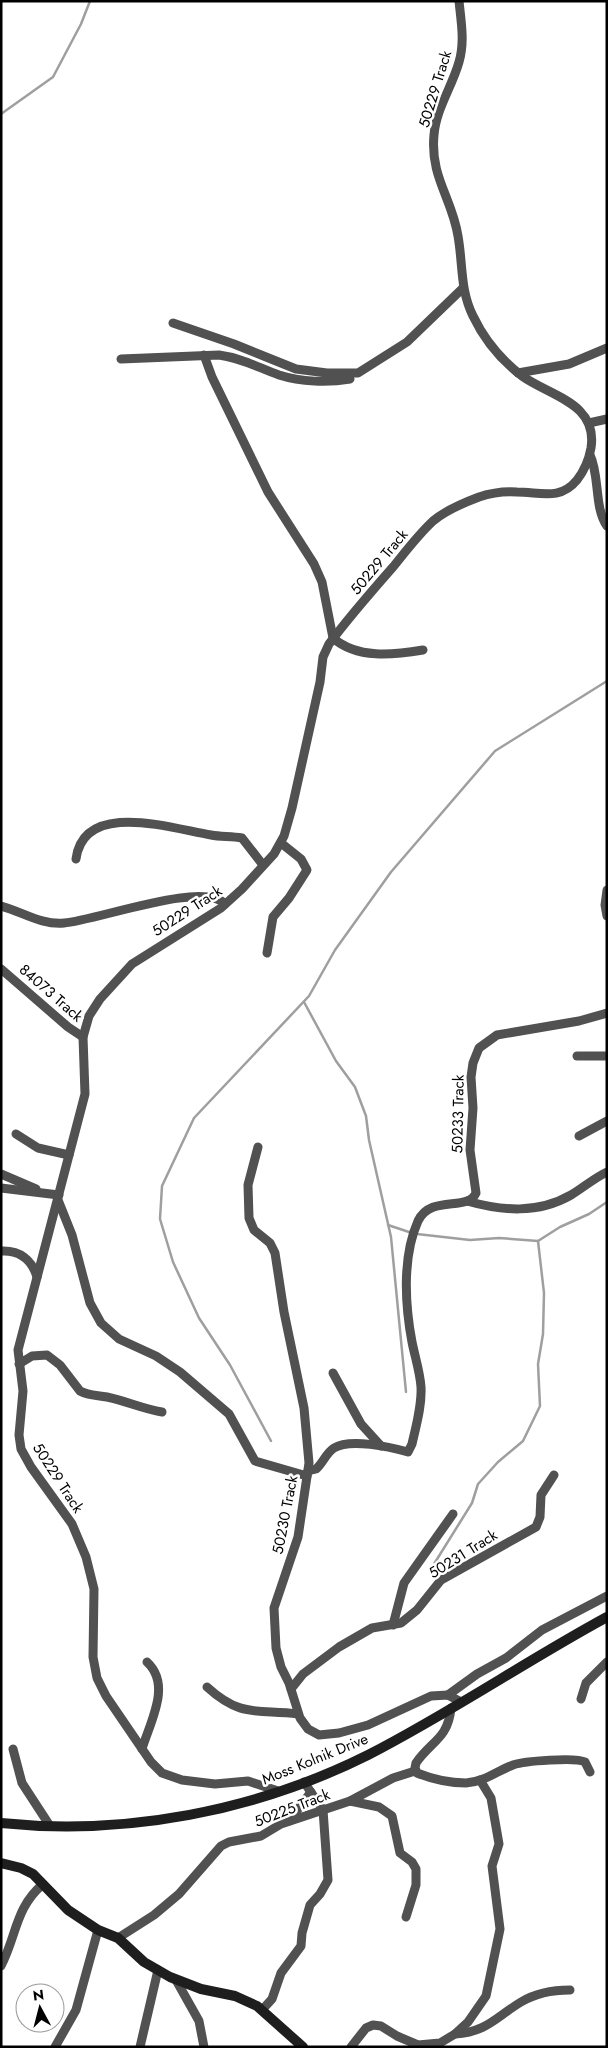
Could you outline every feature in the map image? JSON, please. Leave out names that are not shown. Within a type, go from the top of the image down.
[{"type":"main road","name":"Moss Kolnik Drive","points":[[1,1823],[50,1826],[107,1825],[164,1819],[220,1808],[278,1791],[368,1755],[607,1617]]},
{"type":"main road","points":[[1,1863],[26,1870],[43,1884],[68,1910],[98,1930],[118,1938],[144,1962],[158,1970],[176,1980],[201,1989],[235,1996],[262,2010],[303,2047]]},
{"type":"street","name":"50229 Track","points":[[278,1791],[248,1781],[215,1784],[170,1777],[155,1767],[106,1696],[97,1678],[93,1649],[94,1589],[83,1547],[72,1524],[31,1467],[22,1449],[20,1436],[23,1391],[19,1364],[19,1345],[38,1279],[85,1094],[83,1038],[86,1023],[92,1011],[125,971],[148,953],[225,904],[263,866],[280,843],[292,808],[320,682],[323,657],[333,638],[434,520],[461,503],[491,494],[519,492],[557,494],[569,489],[578,479],[590,455],[592,438],[589,423],[576,408],[518,373],[495,351],[481,332],[462,289],[458,235],[439,184],[434,154],[436,122],[460,61],[462,46],[459,1]]},
{"type":"street","points":[[121,359],[204,356],[235,357],[280,375],[302,379],[351,379],[358,372],[407,342],[462,289]]},
{"type":"street","points":[[173,323],[296,369],[326,373],[358,372]]},
{"type":"street","points":[[518,373],[569,364],[607,348]]},
{"type":"street","points":[[204,356],[212,377],[268,492],[314,564],[322,582],[333,638],[342,646],[356,651],[399,654],[423,650]]},
{"type":"street","points":[[589,423],[607,419]]},
{"type":"street","points":[[590,455],[596,470],[601,511],[607,526]]},
{"type":"street","points":[[76,859],[80,841],[98,827],[112,823],[143,823],[222,837],[242,838],[263,866]]},
{"type":"street","points":[[267,953],[273,917],[294,891],[307,870],[301,859],[280,843]]},
{"type":"street","points":[[607,890],[607,916]]},
{"type":"street","points":[[1,906],[54,924],[81,920],[130,907],[207,896],[220,898],[225,904]]},
{"type":"street","name":"84073 Track","points":[[1,969],[83,1038]]},
{"type":"street","name":"50233 Track","points":[[467,1201],[474,1197],[477,1188],[470,1150],[473,1108],[471,1077],[473,1063],[479,1048],[497,1035],[570,1023],[607,1012]]},
{"type":"street","points":[[577,1056],[607,1056]]},
{"type":"street","points":[[579,1136],[607,1121]]},
{"type":"street","points":[[16,1134],[38,1148],[69,1155]]},
{"type":"street","name":"50230 Track","points":[[258,1148],[248,1186],[250,1218],[254,1230],[270,1243],[275,1253],[284,1312],[304,1408],[308,1474],[298,1537],[274,1608],[277,1657],[291,1689],[298,1714],[308,1729],[316,1734],[340,1733],[381,1720],[431,1696],[448,1694]]},
{"type":"street","points":[[1,1174],[58,1197],[72,1235],[90,1303],[95,1315],[106,1330],[119,1339],[156,1356],[194,1383],[229,1414],[254,1461],[308,1474],[318,1468],[336,1447],[352,1444],[381,1446],[408,1452],[417,1419],[421,1390],[408,1314],[407,1283],[413,1238],[419,1221],[428,1209],[440,1204],[467,1201],[492,1208],[529,1209],[571,1195],[607,1172]]},
{"type":"street","points":[[1,1188],[45,1192]]},
{"type":"street","points":[[1,1251],[24,1256],[32,1262],[38,1279]]},
{"type":"street","points":[[19,1364],[32,1356],[47,1355],[60,1365],[80,1391],[106,1396],[146,1410],[162,1412]]},
{"type":"street","points":[[333,1373],[361,1424],[381,1446]]},
{"type":"street","name":"50231 Track","points":[[291,1689],[303,1674],[339,1647],[372,1628],[403,1622],[417,1610],[440,1580],[536,1527],[540,1518],[540,1495],[554,1475]]},
{"type":"street","points":[[393,1625],[404,1583],[453,1514]]},
{"type":"street","points":[[461,1702],[448,1694],[477,1674],[506,1658],[536,1634],[607,1596]]},
{"type":"street","points":[[142,1748],[153,1717],[158,1690],[156,1673],[147,1662]]},
{"type":"street","points":[[581,1698],[586,1683],[607,1662]]},
{"type":"street","points":[[207,1687],[223,1702],[232,1706],[252,1711],[298,1714]]},
{"type":"street","points":[[451,1708],[446,1730],[417,1761],[416,1771],[426,1776],[452,1782],[480,1780],[510,1766],[530,1761],[579,1759],[585,1762],[590,1772]]},
{"type":"street","points":[[13,1749],[22,1784],[50,1826]]},
{"type":"street","name":"50225 Track","points":[[118,1938],[138,1926],[180,1894],[221,1846],[230,1842],[261,1836],[289,1821],[350,1801],[393,1778],[416,1771]]},
{"type":"street","points":[[351,2047],[366,2028],[373,2025],[381,2026],[397,2036],[423,2046],[440,2044],[455,2034],[480,2007],[486,1996],[499,1935],[492,1866],[499,1841],[492,1800],[480,1780]]},
{"type":"street","points":[[262,2010],[272,1999],[281,1973],[301,1946],[302,1933],[310,1905],[320,1894],[328,1880],[323,1810],[304,1782]]},
{"type":"street","points":[[289,1821],[311,1792]]},
{"type":"street","points":[[350,1801],[379,1808],[392,1816],[400,1852],[412,1862],[416,1869],[416,1885],[406,1917]]},
{"type":"street","points":[[1,1966],[9,1952],[24,1904],[43,1884]]},
{"type":"street","points":[[55,2047],[76,2010],[98,1930]]},
{"type":"street","points":[[140,2047],[158,1970]]},
{"type":"street","points":[[176,1980],[199,2021],[204,2047]]},
{"type":"street","points":[[455,2034],[478,2031],[500,2018],[520,2002],[536,1995],[557,1990],[570,1990]]},
{"type":"waterway","points":[[1,114],[53,77],[81,24],[90,1]]},
{"type":"waterway","points":[[271,1441],[230,1365],[199,1318],[173,1262],[160,1219],[162,1186],[194,1118],[309,996],[335,950],[391,872],[495,751],[607,681]]},
{"type":"waterway","points":[[304,1002],[336,1061],[355,1087],[366,1116],[369,1140],[391,1237],[406,1392]]},
{"type":"waterway","points":[[417,1234],[470,1240],[499,1238],[538,1241],[560,1227],[589,1214],[607,1202]]},
{"type":"waterway","points":[[388,1225],[412,1233]]},
{"type":"waterway","points":[[434,1564],[472,1503],[478,1484],[498,1462],[523,1441],[540,1406],[538,1364],[543,1334],[544,1293],[538,1241]]}]
